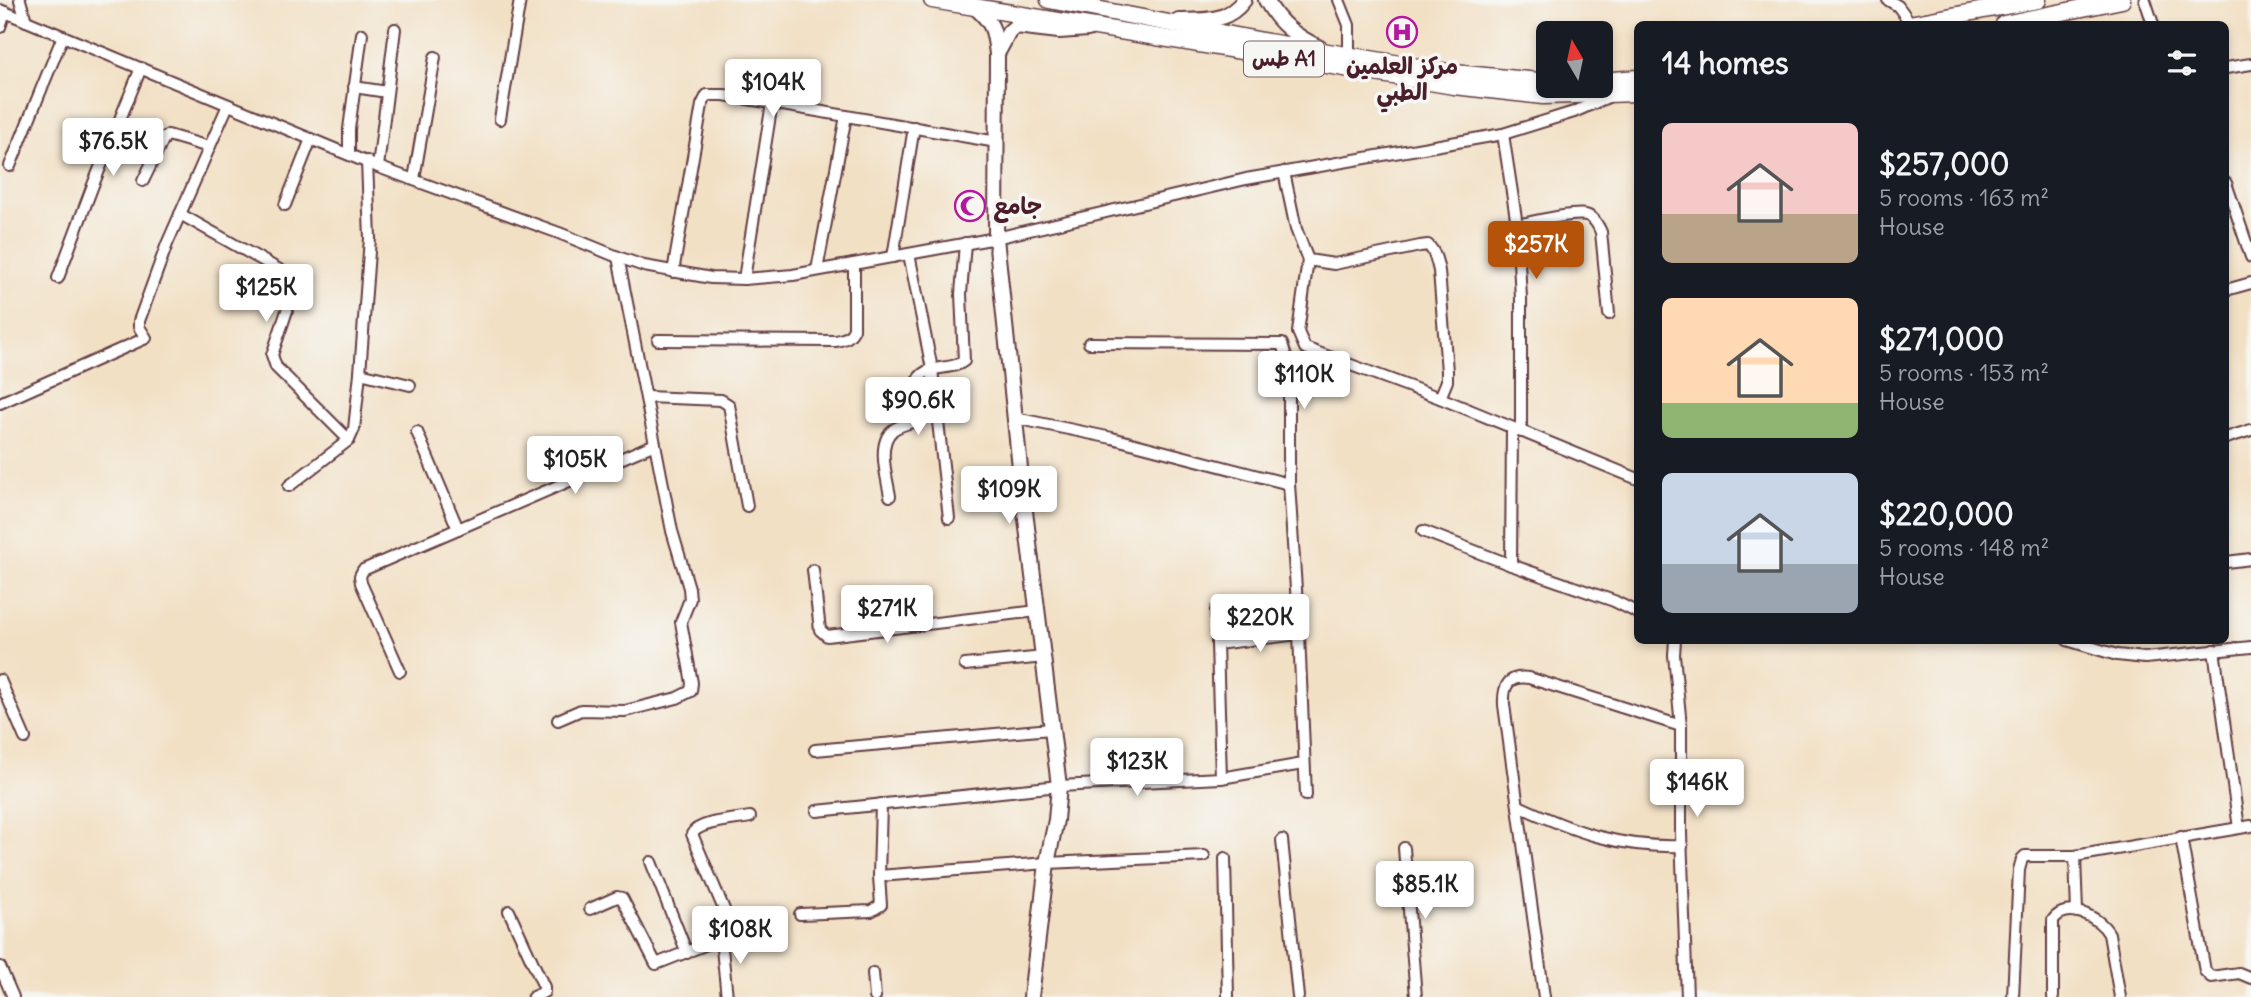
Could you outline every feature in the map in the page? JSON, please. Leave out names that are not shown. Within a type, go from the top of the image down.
[{"type":"highway","name":"طس A1","points":[[932,0],[1454,86],[1536,95]]},
{"type":"highway","name":"طس A1","points":[[1049,0],[1454,73],[1536,81]]},
{"type":"highway","points":[[1926,21],[2038,0]]},
{"type":"highway","points":[[2019,21],[2122,0]]},
{"type":"highway","points":[[1614,80],[1634,78]]},
{"type":"highway","name":"طس A1","points":[[1614,94],[1634,93]]},
{"type":"main road","points":[[1155,21],[1221,17],[1236,10],[1244,0]]},
{"type":"main road","points":[[1266,0],[1278,20],[1293,34],[1324,50]]},
{"type":"main road","points":[[976,8],[993,27],[997,54],[996,238],[1059,786],[1031,997]]},
{"type":"main road","points":[[997,54],[1009,32],[1016,26],[1068,31],[1098,28]]},
{"type":"street","points":[[20,0],[26,21]]},
{"type":"street","points":[[500,119],[520,0]]},
{"type":"street","points":[[1339,0],[1349,25],[1349,54]]},
{"type":"street","points":[[1888,0],[1898,6],[1908,21]]},
{"type":"street","points":[[2145,0],[2152,21]]},
{"type":"street","points":[[0,27],[3,11],[372,164],[618,257],[673,272],[711,278],[744,279],[817,270],[996,238],[1246,179],[1503,134],[1574,112],[1605,98]]},
{"type":"street","points":[[289,486],[349,440],[354,429],[370,239],[372,164],[387,92],[395,29]]},
{"type":"street","points":[[349,154],[354,87],[362,34]]},
{"type":"street","points":[[10,166],[63,36]]},
{"type":"street","points":[[414,179],[435,57]]},
{"type":"street","points":[[2229,68],[2251,64]]},
{"type":"street","points":[[58,278],[141,68]]},
{"type":"street","points":[[354,87],[387,92]]},
{"type":"street","points":[[673,272],[705,98],[713,93],[997,142]]},
{"type":"street","points":[[744,279],[772,103]]},
{"type":"street","points":[[0,403],[146,338],[139,327],[139,321],[180,214],[228,105]]},
{"type":"street","points":[[817,270],[846,116]]},
{"type":"street","points":[[893,257],[914,127]]},
{"type":"street","points":[[1503,134],[1517,225],[1521,298],[1511,565]]},
{"type":"street","points":[[143,181],[168,135],[209,148]]},
{"type":"street","points":[[285,205],[311,139]]},
{"type":"street","points":[[1284,172],[1296,229],[1308,260],[1298,332],[1305,348],[1440,398],[1634,477]]},
{"type":"street","points":[[2229,192],[2251,257]]},
{"type":"street","points":[[180,214],[294,278],[295,287],[272,355],[273,360],[276,367],[349,440]]},
{"type":"street","points":[[1517,225],[1536,220],[1586,215],[1597,222],[1601,232],[1609,314]]},
{"type":"street","points":[[890,496],[884,455],[886,439],[896,428],[920,419],[916,388],[920,377],[932,369],[960,365],[964,361],[961,294],[965,243]]},
{"type":"street","points":[[1308,260],[1334,264],[1420,246],[1428,245],[1431,248],[1439,271],[1447,371],[1447,381],[1440,398]]},
{"type":"street","points":[[909,254],[932,369],[949,518]]},
{"type":"street","points":[[558,720],[581,710],[625,711],[677,698],[691,691],[692,683],[681,622],[690,599],[689,588],[672,531],[618,257]]},
{"type":"street","points":[[658,340],[846,339],[854,330],[854,264]]},
{"type":"street","points":[[2229,289],[2251,283]]},
{"type":"street","points":[[1089,343],[1282,344],[1289,366],[1289,484],[1306,795]]},
{"type":"street","points":[[360,373],[410,385]]},
{"type":"street","points":[[646,397],[721,400],[729,405],[747,506]]},
{"type":"street","points":[[1015,418],[1112,438],[1289,484]]},
{"type":"street","points":[[2229,437],[2251,430]]},
{"type":"street","points":[[417,432],[458,529]]},
{"type":"street","points":[[400,671],[361,583],[361,573],[369,567],[655,444]]},
{"type":"street","points":[[1423,531],[1614,601],[1634,611]]},
{"type":"street","points":[[2229,562],[2251,559]]},
{"type":"street","points":[[813,570],[820,630],[827,636],[1037,611]]},
{"type":"street","points":[[1216,610],[1221,778]]},
{"type":"street","points":[[1217,643],[1299,634]]},
{"type":"street","points":[[1674,644],[1681,726],[1687,997]]},
{"type":"street","points":[[2081,644],[2118,655],[2145,657],[2251,647]]},
{"type":"street","points":[[2214,650],[2239,828]]},
{"type":"street","points":[[965,665],[1044,657]]},
{"type":"street","points":[[1544,997],[1504,691],[1511,678],[1529,678],[1681,726]]},
{"type":"street","points":[[0,680],[25,738]]},
{"type":"street","points":[[815,750],[1051,729]]},
{"type":"street","points":[[817,811],[1059,786],[1221,778],[1303,764]]},
{"type":"street","points":[[800,914],[877,909],[881,905],[881,804]]},
{"type":"street","points":[[1519,806],[1570,828],[1605,839],[1650,847],[1682,846]]},
{"type":"street","points":[[590,909],[617,897],[622,898],[656,964],[730,935],[732,929],[692,834],[701,825],[750,817]]},
{"type":"street","points":[[2013,997],[2019,870],[2022,859],[2031,854],[2075,856],[2251,826]]},
{"type":"street","points":[[2180,837],[2205,971],[2211,977],[2239,973],[2251,978]]},
{"type":"street","points":[[1282,840],[1298,997]]},
{"type":"street","points":[[1404,848],[1416,997]]},
{"type":"street","points":[[879,876],[1047,863],[1205,856]]},
{"type":"street","points":[[2075,856],[2077,912]]},
{"type":"street","points":[[1225,858],[1228,997]]},
{"type":"street","points":[[651,862],[687,953]]},
{"type":"street","points":[[2053,997],[2053,920],[2058,912],[2067,910],[2099,923],[2109,934],[2120,997]]},
{"type":"street","points":[[509,911],[544,986],[544,992],[533,997]]},
{"type":"street","points":[[721,939],[727,997]]},
{"type":"street","points":[[0,967],[13,997]]},
{"type":"street","points":[[873,974],[875,997]]},
{"type":"place","name":"مركز العلمين الطبي","points":[[1402,32]]},
{"type":"place","name":"جامع","points":[[970,206]]}]
